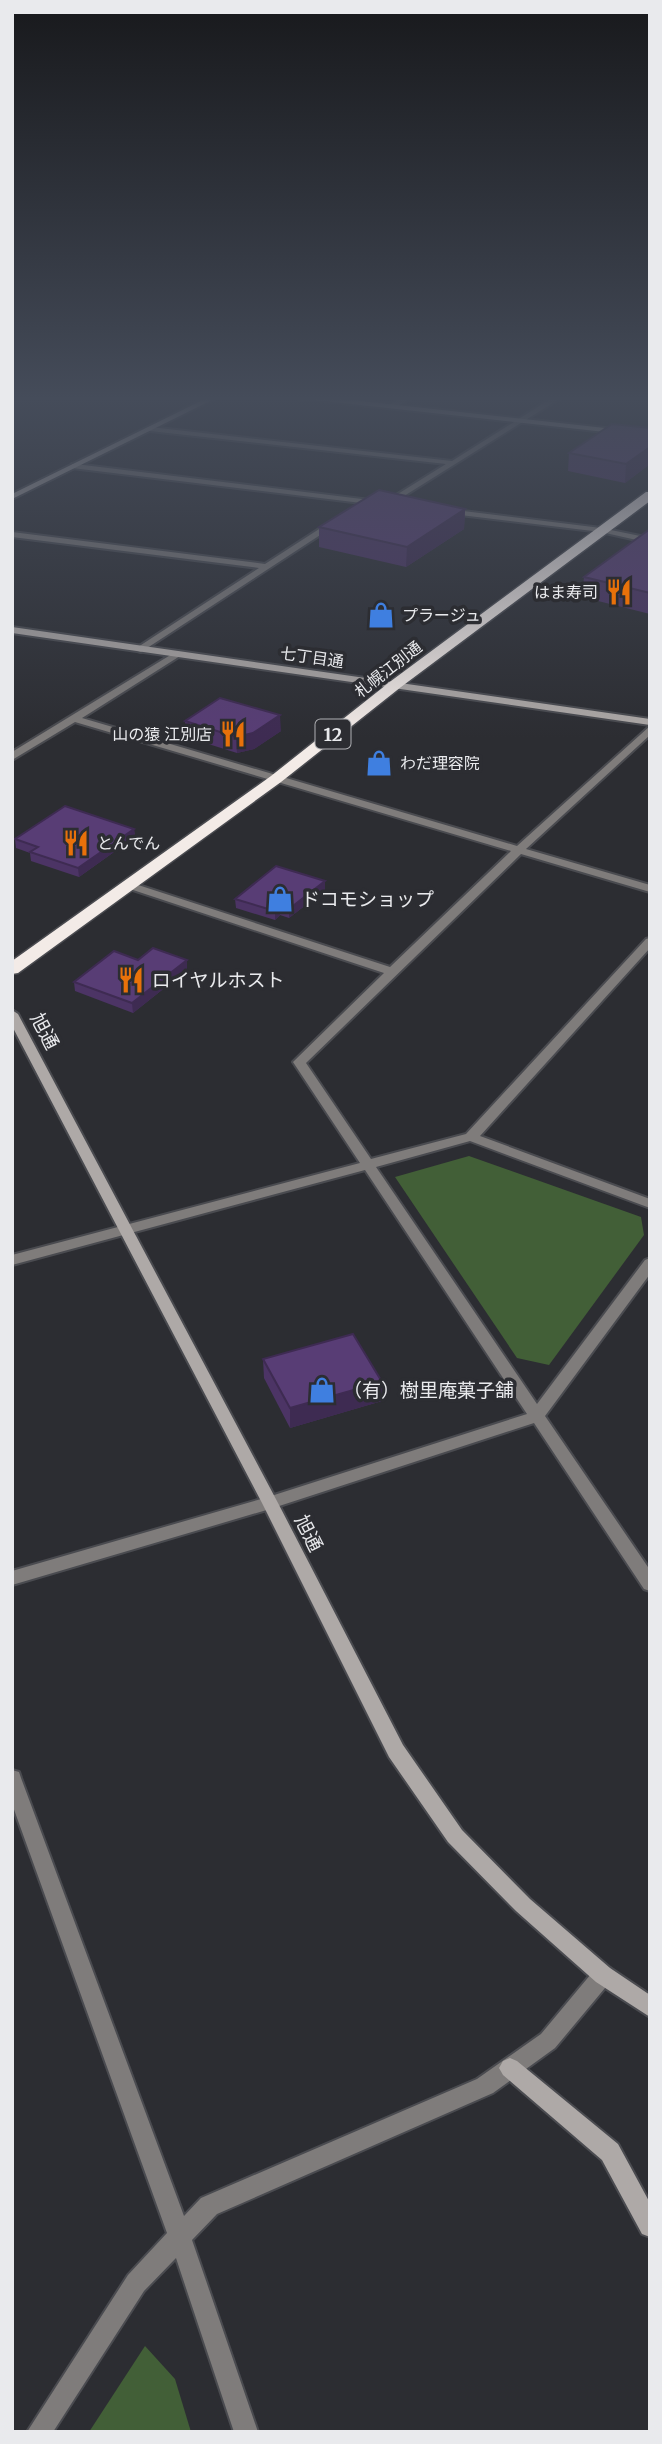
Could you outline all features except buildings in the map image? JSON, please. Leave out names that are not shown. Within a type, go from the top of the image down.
[{"type":"highway","name":"札幌江別通","points":[[12,970],[276,779],[396,684],[629,510]]},
{"type":"street","points":[[441,510],[601,530],[650,541]]},
{"type":"street","points":[[141,649],[346,516]]},
{"type":"street","points":[[12,534],[267,567]]},
{"type":"street","name":"七丁目通","points":[[12,630],[650,722]]},
{"type":"street","points":[[12,757],[177,654]]},
{"type":"street","points":[[75,719],[650,889]]},
{"type":"street","points":[[650,729],[518,851],[299,1062],[650,1584]]},
{"type":"street","points":[[12,747],[24,750]]},
{"type":"street","points":[[128,885],[393,971]]},
{"type":"street","points":[[12,1260],[471,1136],[650,941]]},
{"type":"street","name":"旭通","points":[[12,1014],[270,1503],[396,1751],[454,1836],[523,1905],[603,1975],[650,2007]]},
{"type":"street","points":[[471,1136],[650,1204]]},
{"type":"street","points":[[12,1578],[270,1503],[536,1417],[650,1263]]},
{"type":"street","points":[[12,1778],[180,2237],[246,2432]]},
{"type":"street","points":[[39,2432],[136,2283],[209,2206],[485,2085],[548,2040],[603,1975]]},
{"type":"street","points":[[510,2068],[610,2152],[650,2226]]},
{"type":"green space","points":[[469,1156],[641,1217],[644,1235],[549,1365],[517,1358],[395,1177]]},
{"type":"green space","points":[[145,2346],[175,2379],[191,2432],[89,2432]]},
{"type":"place","name":"はま寿司","points":[[619,592]]},
{"type":"place","name":"プラージュ","points":[[381,615]]},
{"type":"place","name":"山の猿 江別店","points":[[233,734]]},
{"type":"place","name":"わだ理容院","points":[[379,763]]},
{"type":"place","name":"とんでん","points":[[76,843]]},
{"type":"place","name":"ドコモショップ","points":[[280,899]]},
{"type":"place","name":"ロイヤルホスト","points":[[131,980]]},
{"type":"place","name":"（有）樹里庵菓子舗","points":[[322,1390]]}]
